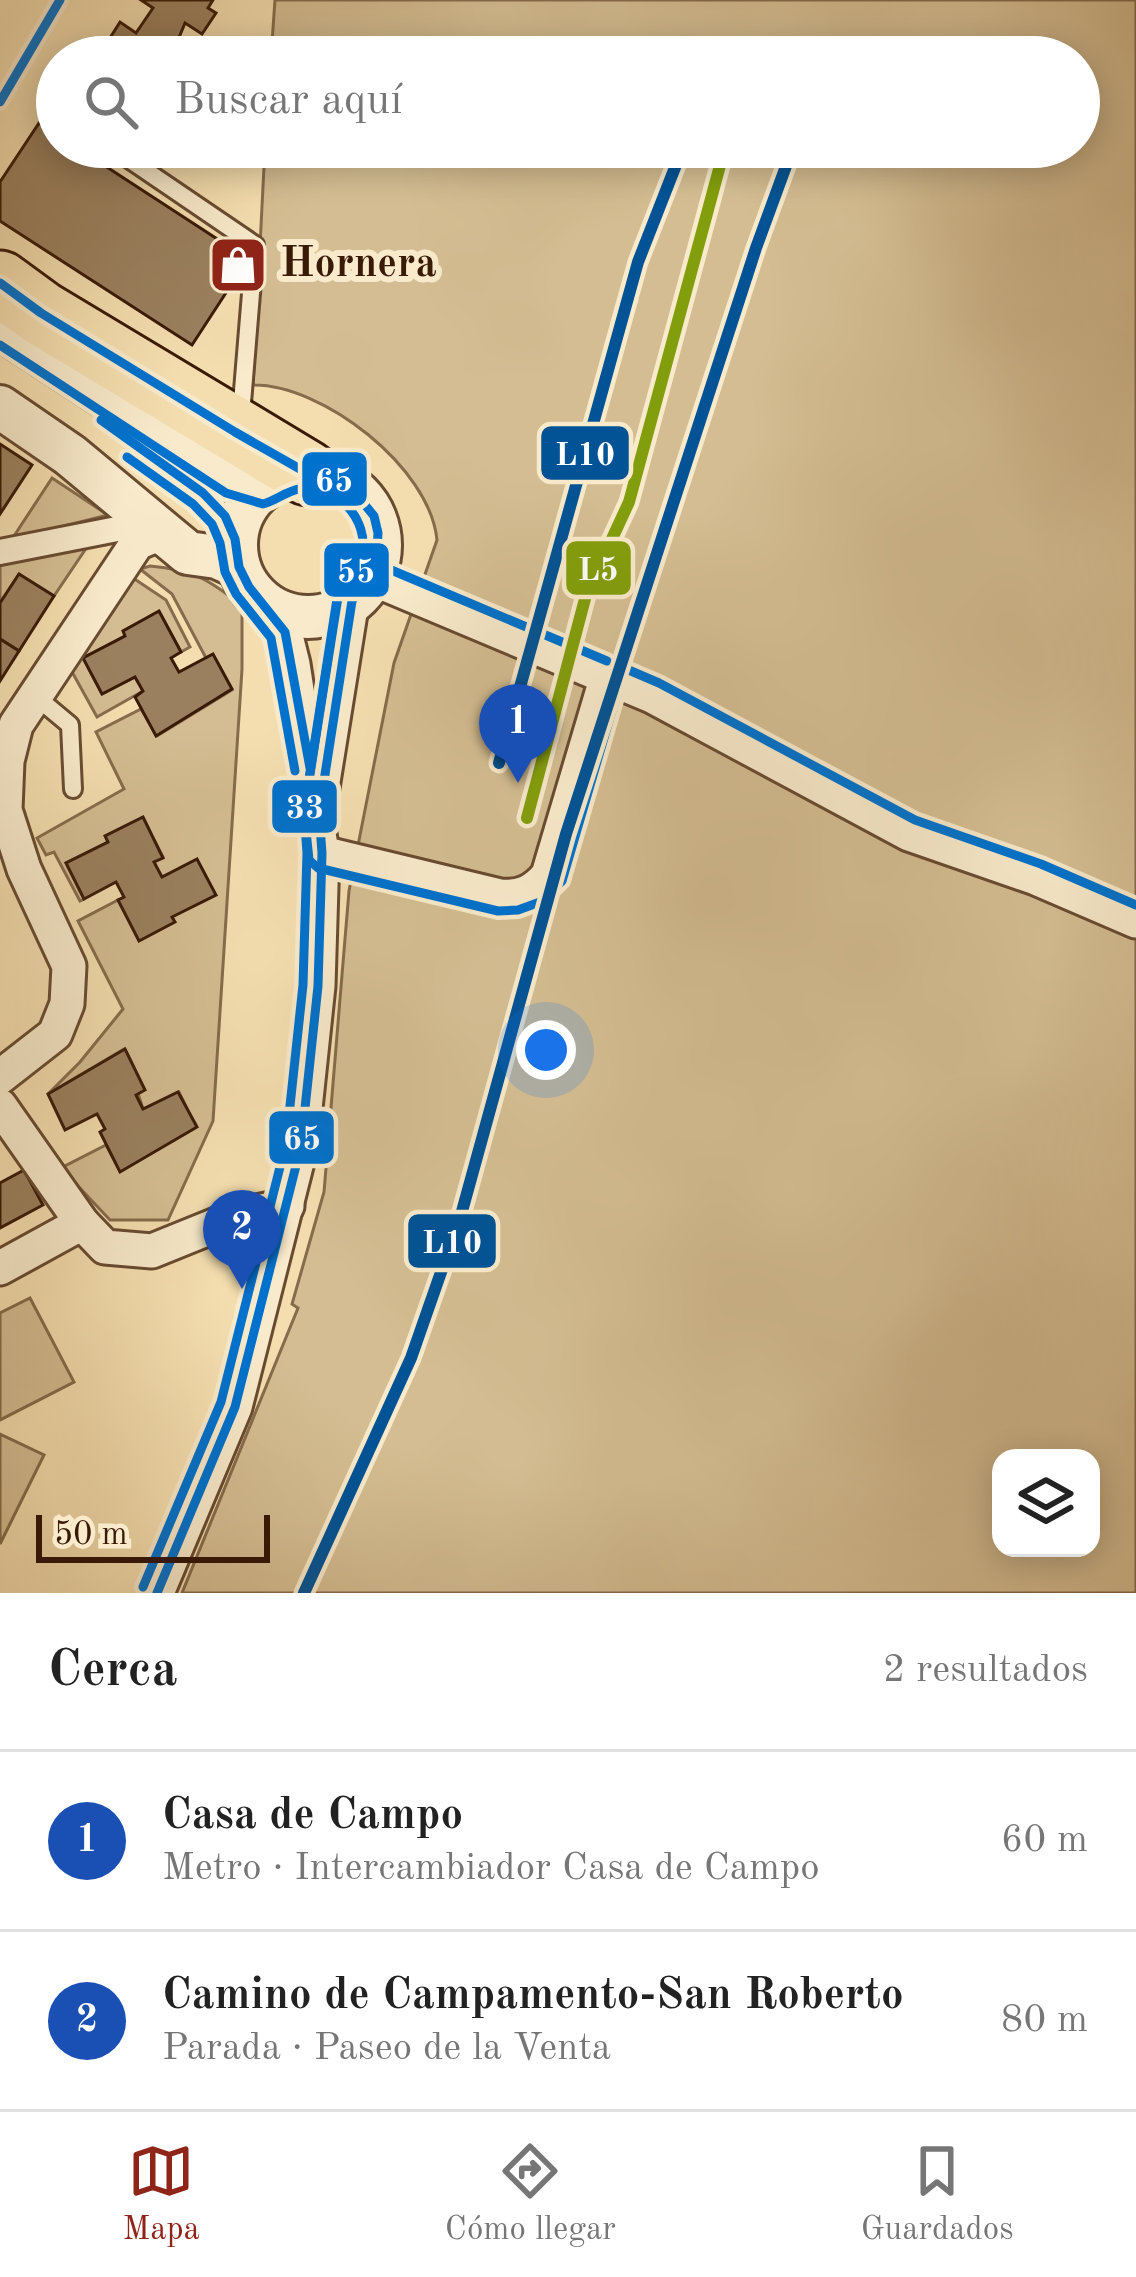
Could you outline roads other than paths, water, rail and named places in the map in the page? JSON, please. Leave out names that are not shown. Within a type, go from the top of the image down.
[{"type":"highway","points":[[0,287],[235,433],[288,479]]},
{"type":"highway","points":[[0,287],[288,479]]},
{"type":"street","points":[[0,327],[232,478],[338,480],[365,501],[378,532],[379,550],[362,590],[319,813]]},
{"type":"street","points":[[0,348],[203,493],[225,516],[249,586],[284,632],[319,813],[318,986],[301,1146],[235,1407],[157,1593]]},
{"type":"street","points":[[0,407],[87,468],[188,554],[237,553]]},
{"type":"street","points":[[237,553],[245,510],[288,479]]},
{"type":"street","points":[[0,552],[117,529]]},
{"type":"street","points":[[0,1077],[55,1034],[67,1004],[69,966],[24,869],[5,810],[7,761],[16,725],[137,543],[164,537]]},
{"type":"street","points":[[264,602],[283,613],[328,614],[362,590]]},
{"type":"street","points":[[362,590],[607,676],[734,738],[909,834],[1036,878],[1136,921]]},
{"type":"street","points":[[322,853],[500,896],[515,897],[539,886],[548,875],[607,676]]},
{"type":"street","points":[[0,1106],[82,1223],[105,1247],[152,1251],[241,1215],[287,1205]]},
{"type":"street","points":[[0,1268],[82,1223]]},
{"type":"lane","points":[[142,168],[255,245],[242,411],[235,433]]},
{"type":"lane","points":[[34,695],[70,725],[73,789]]},
{"type":"place","name":"Hornera","points":[[238,265]]},
{"type":"place","name":"Casa de Campo","points":[[518,783]]},
{"type":"place","name":"Camino de Campamento-San Roberto","points":[[242,1289]]}]
